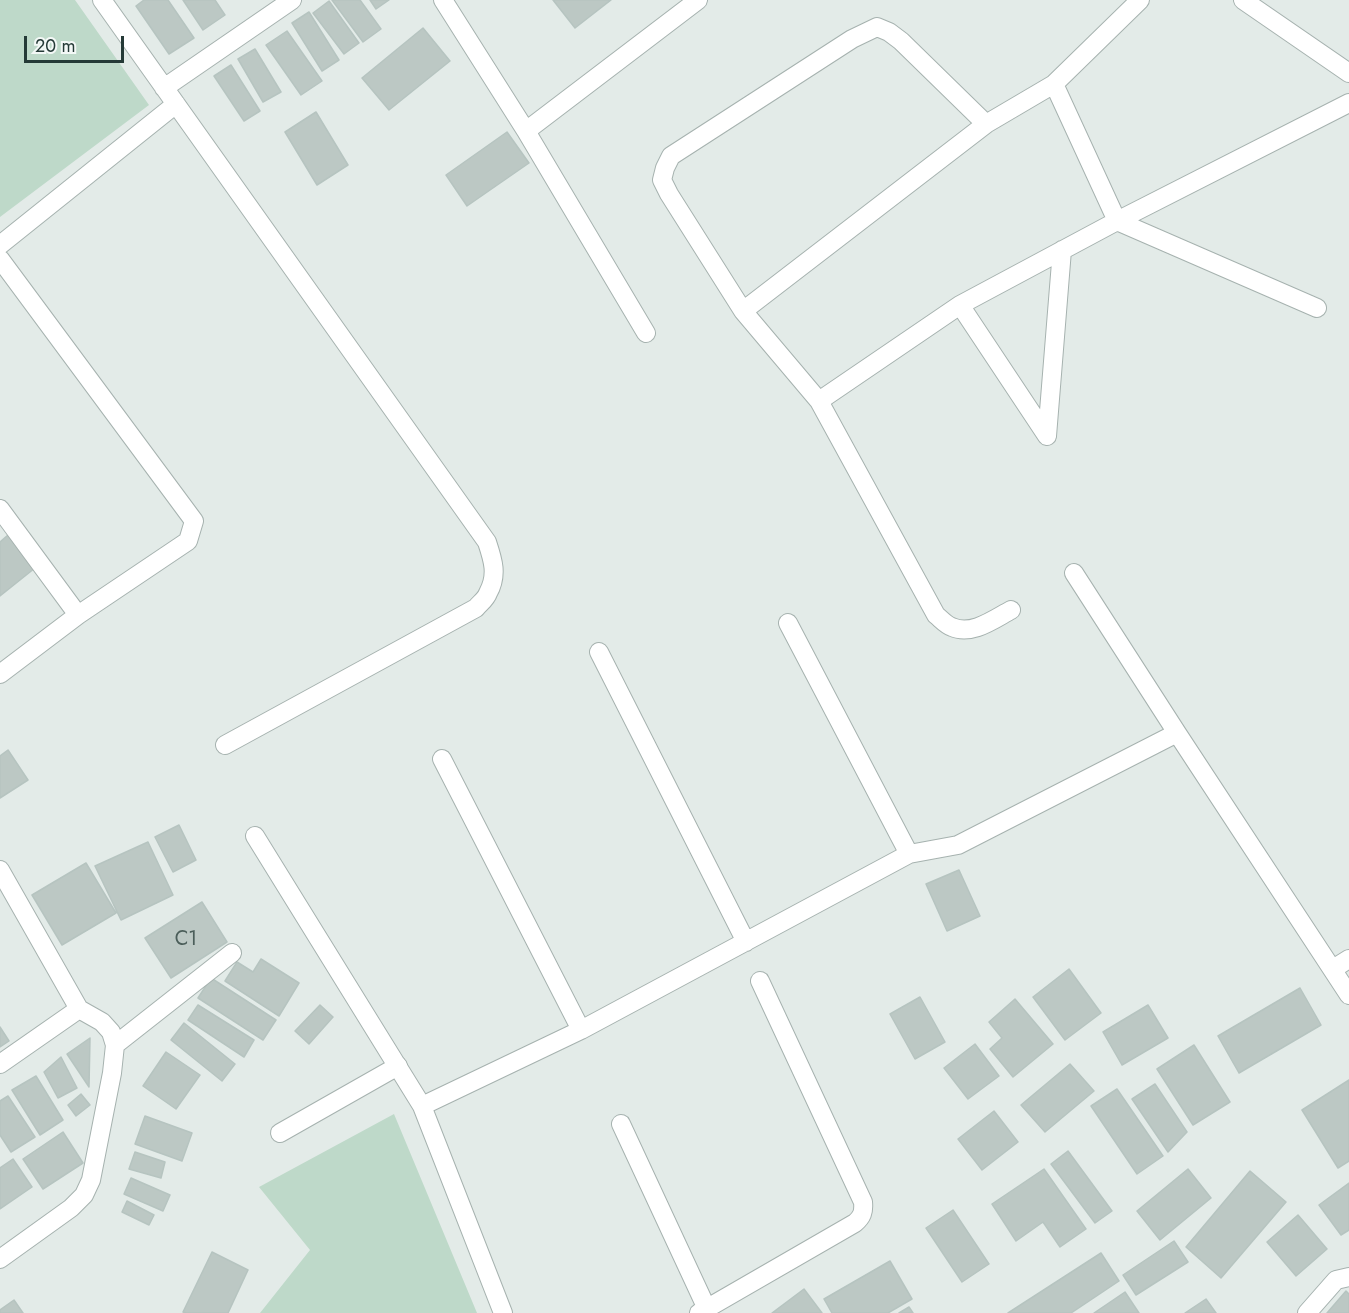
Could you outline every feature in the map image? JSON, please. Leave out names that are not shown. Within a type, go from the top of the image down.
[{"type":"street","points":[[102,0],[486,542],[494,564],[493,579],[488,594],[476,608],[225,745]]},
{"type":"street","points":[[164,88],[292,0]]},
{"type":"street","points":[[443,0],[526,131],[646,333]]},
{"type":"street","points":[[526,131],[698,0]]},
{"type":"street","points":[[743,311],[986,124],[1054,84],[1140,0]]},
{"type":"street","points":[[1243,0],[1349,73]]},
{"type":"street","points":[[986,124],[901,41],[877,27],[852,39],[671,156],[662,180],[743,311],[819,401],[936,615],[950,627],[965,631],[984,625],[1011,610]]},
{"type":"street","points":[[1054,84],[1117,222],[1317,308]]},
{"type":"street","points":[[819,401],[960,305],[1062,250],[1349,103]]},
{"type":"street","points":[[0,244],[176,104]]},
{"type":"street","points":[[960,305],[1047,436],[1062,250]]},
{"type":"street","points":[[0,259],[194,521],[188,541],[78,615],[0,674]]},
{"type":"street","points":[[0,508],[78,615]]},
{"type":"street","points":[[1074,573],[1349,994]]},
{"type":"street","points":[[788,623],[909,854]]},
{"type":"street","points":[[599,652],[746,942]]},
{"type":"street","points":[[422,1106],[581,1030],[909,854],[958,845],[1177,733]]},
{"type":"street","points":[[442,759],[581,1030]]},
{"type":"street","points":[[255,836],[422,1106],[503,1313]]},
{"type":"street","points":[[0,870],[79,1009],[102,1022],[111,1032],[115,1045],[112,1073],[91,1180],[84,1195],[71,1208],[0,1259]]},
{"type":"street","points":[[115,1045],[232,953]]},
{"type":"street","points":[[1334,969],[1349,959]]},
{"type":"street","points":[[621,1124],[703,1311],[861,1218],[864,1211],[862,1202],[760,981]]},
{"type":"street","points":[[0,1064],[79,1009]]},
{"type":"street","points":[[280,1133],[398,1066]]},
{"type":"street","points":[[1307,1313],[1336,1280],[1349,1277]]},
{"type":"green space","points":[[0,0],[75,0],[149,105],[0,217]]},
{"type":"green space","points":[[394,1114],[477,1313],[260,1313],[310,1250],[259,1187]]},
{"type":"building","points":[[144,0],[168,0],[194,38],[169,54],[136,6]]},
{"type":"building","points":[[183,0],[215,0],[225,15],[203,30]]},
{"type":"building","points":[[332,0],[360,0],[381,29],[363,42]]},
{"type":"building","points":[[370,0],[389,0],[376,9]]},
{"type":"building","points":[[553,0],[611,0],[575,28]]},
{"type":"building","points":[[329,1],[359,43],[344,54],[313,13]]},
{"type":"building","points":[[309,12],[339,60],[322,71],[292,23]]},
{"type":"building","points":[[423,28],[450,61],[389,110],[362,78]]},
{"type":"building","points":[[287,31],[322,81],[301,95],[266,45]]},
{"type":"building","points":[[255,49],[281,92],[263,102],[238,59]]},
{"type":"building","points":[[231,65],[260,111],[244,121],[214,76]]},
{"type":"building","points":[[316,112],[348,165],[317,185],[285,132]]},
{"type":"building","points":[[507,132],[529,163],[467,206],[446,175]]},
{"type":"building","points":[[8,535],[35,568],[0,596],[0,542]]},
{"type":"building","points":[[8,750],[28,780],[0,798],[0,756]]},
{"type":"building","points":[[179,825],[196,860],[173,872],[155,837]]},
{"type":"building","points":[[148,842],[173,895],[121,920],[95,866]]},
{"type":"building","points":[[86,863],[116,913],[62,945],[32,895]]},
{"type":"building","points":[[959,870],[980,916],[947,931],[926,884]]},
{"type":"building","points":[[202,902],[227,942],[171,978],[145,938]]},
{"type":"building","points":[[261,959],[299,983],[279,1016],[225,981],[237,962],[253,972]]},
{"type":"building","points":[[1069,969],[1101,1013],[1065,1040],[1033,997]]},
{"type":"building","points":[[211,978],[276,1020],[263,1040],[198,998]]},
{"type":"building","points":[[1300,988],[1321,1025],[1239,1073],[1218,1036]]},
{"type":"building","points":[[920,997],[945,1042],[915,1059],[890,1014]]},
{"type":"building","points":[[1015,999],[1053,1044],[1013,1077],[990,1049],[1002,1038],[989,1022]]},
{"type":"building","points":[[198,1005],[254,1040],[244,1057],[188,1020]]},
{"type":"building","points":[[320,1005],[333,1017],[309,1044],[295,1031]]},
{"type":"building","points":[[1148,1005],[1168,1038],[1122,1065],[1103,1032]]},
{"type":"building","points":[[184,1023],[235,1064],[222,1081],[171,1040]]},
{"type":"building","points":[[0,1027],[9,1041],[0,1047]]},
{"type":"building","points":[[90,1038],[89,1087],[67,1054]]},
{"type":"building","points":[[975,1044],[999,1076],[968,1099],[944,1068]]},
{"type":"building","points":[[1194,1045],[1230,1102],[1193,1125],[1157,1069]]},
{"type":"building","points":[[166,1052],[200,1075],[176,1109],[143,1086]]},
{"type":"building","points":[[61,1057],[77,1088],[58,1098],[44,1072]]},
{"type":"building","points":[[1070,1064],[1094,1091],[1045,1132],[1021,1105]]},
{"type":"building","points":[[36,1076],[63,1120],[40,1135],[12,1090]]},
{"type":"building","points":[[1349,1080],[1349,1161],[1338,1168],[1302,1110]]},
{"type":"building","points":[[1155,1084],[1187,1132],[1168,1152],[1132,1099]]},
{"type":"building","points":[[1117,1089],[1163,1156],[1137,1174],[1091,1106]]},
{"type":"building","points":[[81,1094],[90,1105],[76,1116],[68,1105]]},
{"type":"building","points":[[8,1096],[35,1137],[11,1152],[0,1135],[0,1101]]},
{"type":"building","points":[[994,1111],[1018,1142],[982,1170],[958,1139]]},
{"type":"building","points":[[145,1116],[192,1133],[182,1161],[135,1144]]},
{"type":"building","points":[[63,1132],[83,1163],[43,1189],[23,1159]]},
{"type":"building","points":[[1068,1151],[1112,1211],[1095,1223],[1051,1164]]},
{"type":"building","points":[[135,1152],[165,1162],[161,1178],[129,1169]]},
{"type":"building","points":[[13,1159],[32,1187],[0,1209],[0,1168]]},
{"type":"building","points":[[1044,1169],[1086,1229],[1060,1247],[1043,1222],[1016,1241],[992,1204]]},
{"type":"building","points":[[1188,1169],[1211,1198],[1160,1240],[1137,1211]]},
{"type":"building","points":[[1250,1171],[1286,1202],[1221,1278],[1186,1247]]},
{"type":"building","points":[[131,1178],[170,1195],[163,1211],[124,1194]]},
{"type":"building","points":[[1349,1183],[1349,1230],[1341,1235],[1319,1205]]},
{"type":"building","points":[[127,1201],[154,1215],[149,1225],[122,1212]]},
{"type":"building","points":[[953,1210],[989,1264],[962,1282],[926,1228]]},
{"type":"building","points":[[1298,1215],[1327,1249],[1296,1276],[1267,1242]]},
{"type":"building","points":[[1174,1241],[1188,1262],[1136,1295],[1123,1275]]},
{"type":"building","points":[[212,1252],[248,1270],[228,1313],[183,1312]]},
{"type":"building","points":[[1101,1253],[1119,1281],[1071,1313],[1008,1313]]},
{"type":"building","points":[[890,1261],[912,1299],[888,1313],[832,1313],[824,1299]]},
{"type":"building","points":[[804,1289],[822,1313],[772,1313]]},
{"type":"building","points":[[1346,1291],[1349,1294],[1349,1313],[1327,1313]]},
{"type":"building","points":[[1125,1292],[1139,1313],[1094,1313]]},
{"type":"building","points":[[1206,1299],[1216,1313],[1185,1313]]},
{"type":"building","points":[[14,1300],[23,1313],[0,1313],[0,1310]]},
{"type":"building","points":[[909,1307],[913,1313],[899,1313]]}]
